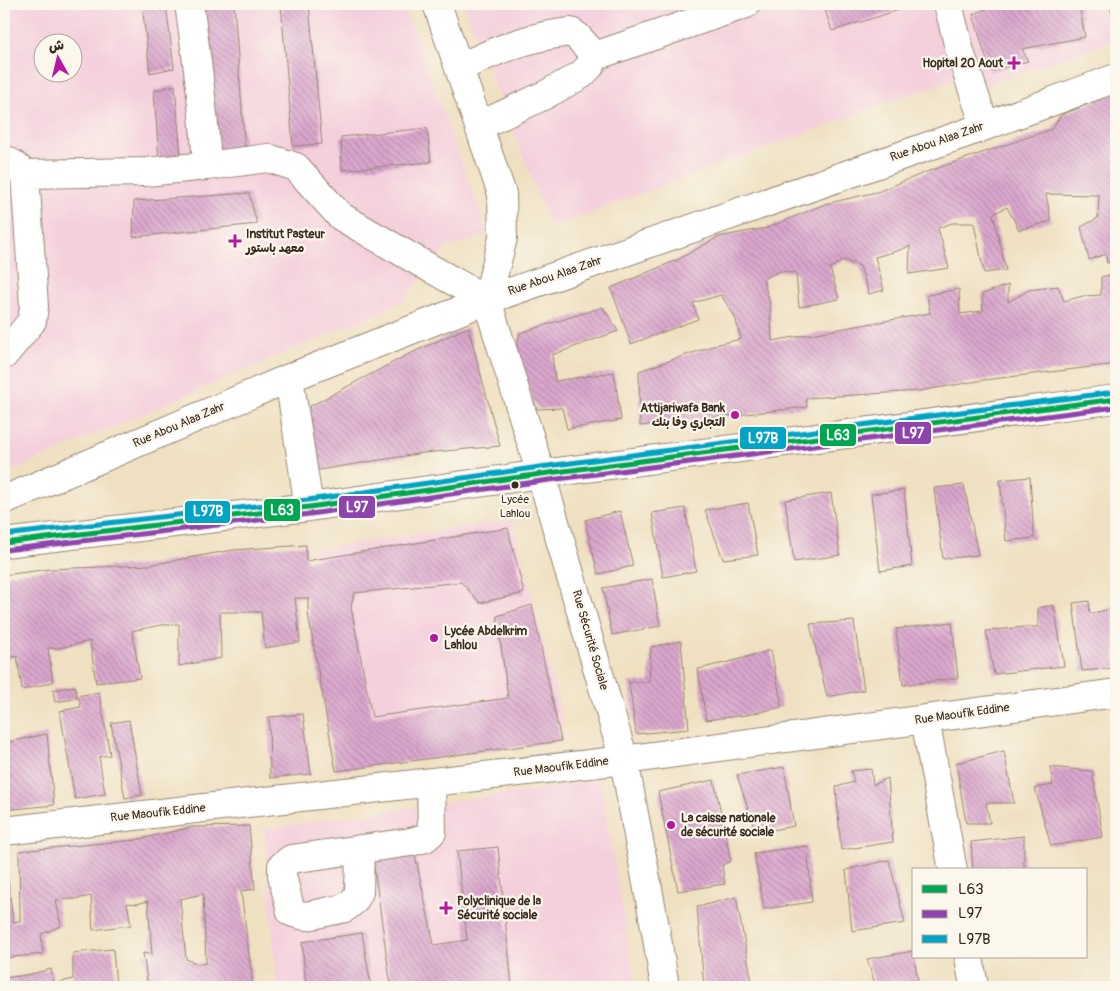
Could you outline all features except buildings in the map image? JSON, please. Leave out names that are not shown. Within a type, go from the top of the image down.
[{"type":"street","points":[[189,4],[205,125],[207,166]]},
{"type":"street","points":[[4,355],[32,321],[34,306],[14,167],[146,172],[268,158],[296,167],[340,216],[487,300],[503,238],[502,194],[437,4]]},
{"type":"street","points":[[479,126],[581,76],[590,66],[595,56],[746,4]]},
{"type":"street","points":[[948,4],[960,52],[985,126]]},
{"type":"street","points":[[459,68],[497,50],[528,39],[571,32],[595,56]]},
{"type":"street","name":"Rue Abou Alaa Zahr","points":[[4,500],[289,378],[487,300],[985,126],[1116,78]]},
{"type":"street","name":"Rue Sécurité Sociale","points":[[487,300],[541,474],[624,760],[665,987]]},
{"type":"street","points":[[289,378],[309,507]]},
{"type":"street","points":[[4,543],[309,507],[541,474],[1116,399]]},
{"type":"street","name":"Rue Maoufik Eddine","points":[[4,831],[624,760],[1116,694]]},
{"type":"street","points":[[925,719],[953,868]]},
{"type":"street","points":[[360,849],[411,842],[425,838],[432,832],[431,782]]},
{"type":"street","points":[[969,958],[974,987]]},
{"type":"shaded area","name":"Institut Pasteur معهد باستور","points":[[4,4],[403,4],[488,234],[446,248],[402,302],[4,474]]},
{"type":"shaded area","points":[[463,4],[934,4],[960,76],[551,227]]},
{"type":"shaded area","name":"Hopital 20 Aout","points":[[960,4],[1116,4],[1116,40],[984,86]]},
{"type":"shaded area","name":"Lycée Abdelkrim Lahlou","points":[[513,520],[564,726],[343,755],[313,550]]},
{"type":"shaded area","name":"Polyclinique de la Sécurité sociale","points":[[600,780],[636,987],[277,987],[264,829]]},
{"type":"transit line","name":"L97B","points":[[4,535],[308,500],[540,467],[1115,392]]},
{"type":"transit line","name":"L63","points":[[4,543],[309,507],[541,474],[1116,399]]},
{"type":"transit line","name":"L97","points":[[5,550],[310,514],[542,481],[1116,407]]},
{"type":"place","name":"Hopital 20 Aout","points":[[1014,63]]},
{"type":"place","name":"Institut Pasteur معهد باستور","points":[[235,241]]},
{"type":"place","name":"Attijariwafa Bank التجاري وفا بنك","points":[[735,415]]},
{"type":"place","name":"Lycée Lahlou","points":[[515,485]]},
{"type":"place","name":"Lycée Abdelkrim Lahlou","points":[[434,638]]},
{"type":"place","name":"La caisse nationale de sécurité sociale","points":[[671,825]]},
{"type":"place","name":"Polyclinique de la Sécurité sociale","points":[[446,908]]}]
